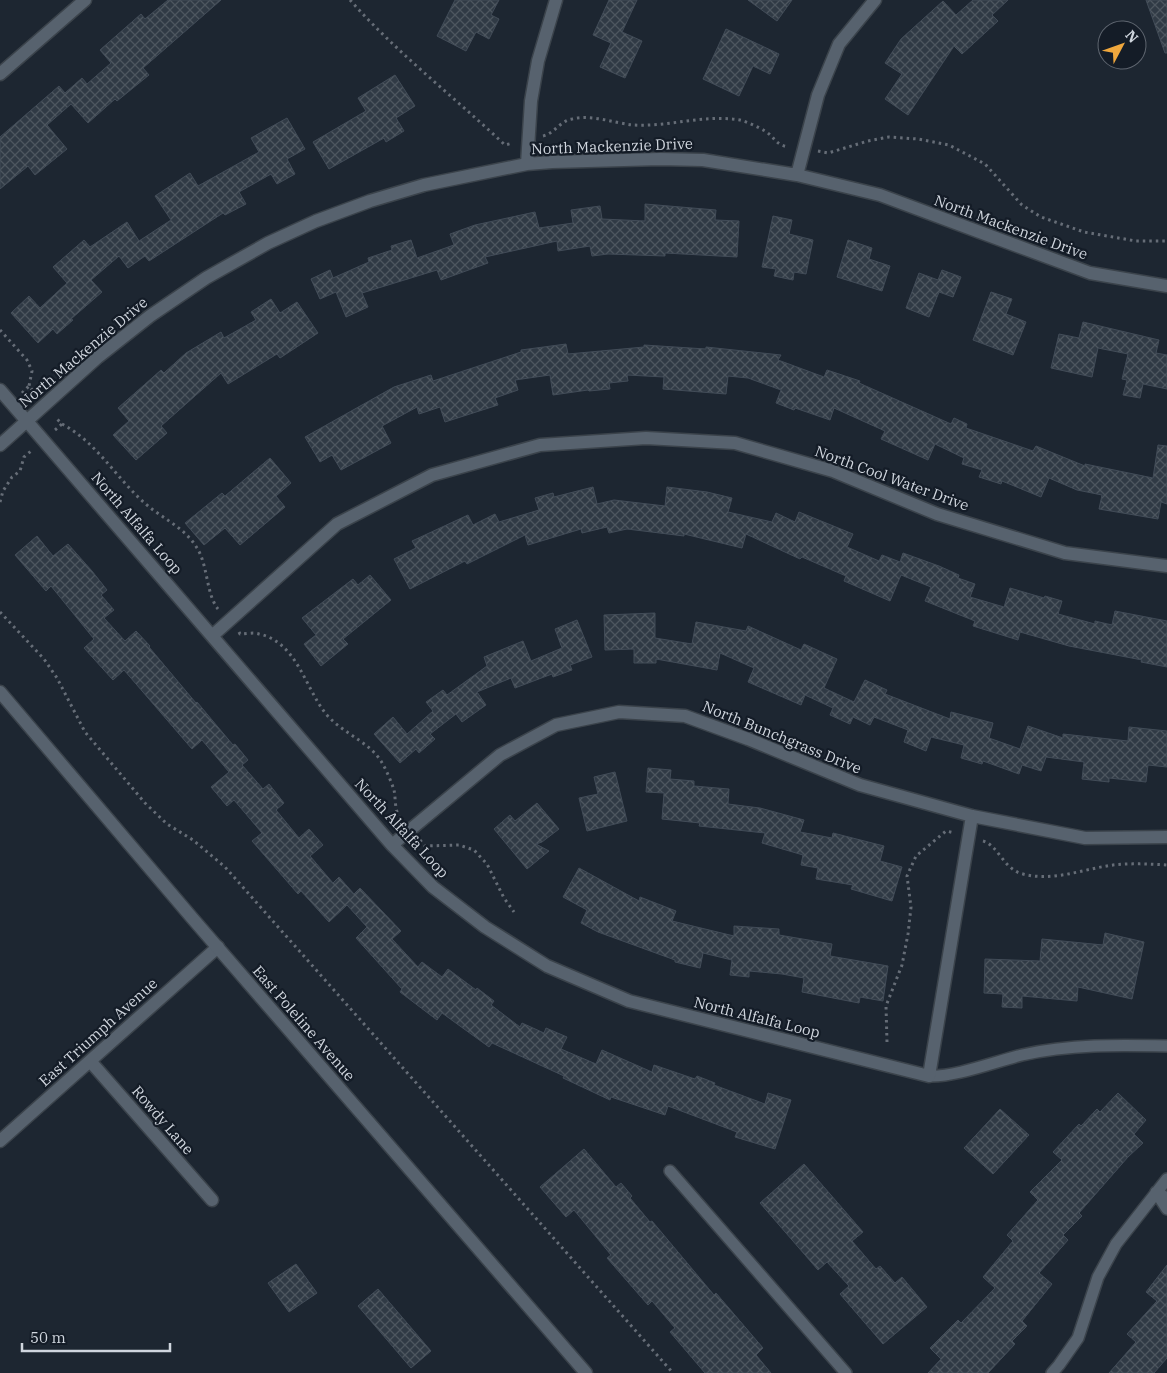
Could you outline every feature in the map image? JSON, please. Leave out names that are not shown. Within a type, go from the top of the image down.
[{"type":"street","points":[[0,74],[85,0]]},
{"type":"street","points":[[527,164],[531,101],[536,71],[556,0]]},
{"type":"street","points":[[797,175],[818,95],[840,44],[875,0]]},
{"type":"street","name":"North Mackenzie Drive","points":[[0,445],[98,357],[150,316],[206,278],[268,244],[316,221],[370,201],[424,185],[527,164],[640,159],[703,160],[797,175],[880,195],[1090,273],[1167,286]]},
{"type":"street","name":"North Alfalfa Loop","points":[[0,390],[392,845],[433,887],[484,927],[547,966],[629,1001],[929,1076]]},
{"type":"street","name":"North Cool Water Drive","points":[[212,636],[337,524],[432,475],[540,445],[646,438],[735,443],[833,471],[937,514],[1066,553],[1167,566]]},
{"type":"street","name":"East Poleline Avenue","points":[[0,692],[586,1373]]},
{"type":"street","name":"North Bunchgrass Drive","points":[[392,845],[500,755],[556,725],[619,712],[686,716],[748,739],[860,786],[972,816],[1085,838],[1167,837]]},
{"type":"street","points":[[929,1076],[972,816]]},
{"type":"street","name":"East Triumph Avenue","points":[[0,1141],[218,947]]},
{"type":"street","name":"Rowdy Lane","points":[[90,1061],[212,1200]]},
{"type":"lane","points":[[929,1076],[943,1077],[1022,1055],[1062,1048],[1100,1045],[1167,1046]]},
{"type":"lane","points":[[670,1171],[846,1373]]},
{"type":"lane","points":[[1052,1373],[1078,1338],[1098,1276],[1116,1244],[1167,1179]]},
{"type":"lane","points":[[1156,1192],[1167,1198]]},
{"type":"lane","points":[[1156,1192],[1167,1209]]},
{"type":"path","points":[[350,0],[407,59],[463,106],[505,145]]},
{"type":"path","points":[[550,134],[562,123],[571,119],[585,118],[634,125],[668,124],[723,118],[743,121],[766,131],[780,146]]},
{"type":"path","points":[[828,153],[889,137],[918,139],[949,145],[985,164],[1022,205],[1041,217],[1084,232],[1136,241],[1167,241]]},
{"type":"path","points":[[0,330],[28,360],[32,371],[29,386]]},
{"type":"path","points":[[62,424],[74,430],[106,460],[128,487],[147,506],[187,535],[198,548],[207,574],[213,603]]},
{"type":"path","points":[[0,502],[3,491],[12,477],[20,471],[24,456]]},
{"type":"path","points":[[0,612],[44,659],[57,678],[85,732],[144,803],[167,824],[193,840],[225,867],[674,1373]]},
{"type":"path","points":[[240,634],[258,633],[271,637],[284,647],[296,661],[326,714],[372,750],[381,762],[393,788],[398,815]]},
{"type":"path","points":[[887,1042],[886,1006],[902,965],[912,907],[907,876],[916,856],[946,831]]},
{"type":"path","points":[[988,842],[1005,863],[1021,874],[1046,878],[1113,865],[1167,865]]},
{"type":"path","points":[[425,846],[459,845],[474,850],[487,864],[504,898],[514,912]]},
{"type":"building","points":[[168,0],[221,0],[143,68],[149,75],[117,101],[115,99],[88,123],[71,104],[47,125],[67,149],[35,175],[28,166],[0,189],[0,137],[59,86],[65,93],[82,78],[87,84],[111,63],[100,50],[141,14],[145,19]]},
{"type":"building","points":[[455,0],[499,0],[491,15],[499,19],[489,39],[476,32],[466,51],[437,36]]},
{"type":"building","points":[[609,0],[637,0],[622,32],[642,41],[625,78],[600,67],[611,43],[593,35]]},
{"type":"building","points":[[748,0],[792,0],[777,21]]},
{"type":"building","points":[[973,0],[1008,0],[992,15],[998,21],[962,54],[954,46],[908,115],[885,99],[902,74],[885,63],[901,39],[943,1],[956,15]]},
{"type":"building","points":[[1146,0],[1167,0],[1167,53],[1165,53]]},
{"type":"building","points":[[726,29],[779,54],[770,74],[753,66],[739,96],[703,79]]},
{"type":"building","points":[[395,75],[415,106],[396,118],[404,131],[386,142],[384,138],[329,169],[313,142],[366,111],[358,98]]},
{"type":"building","points":[[287,118],[305,149],[287,159],[295,174],[277,184],[271,174],[239,192],[246,204],[225,215],[223,213],[149,261],[145,256],[128,268],[119,256],[91,280],[102,292],[57,334],[53,329],[38,343],[11,313],[29,296],[40,308],[67,283],[53,267],[84,240],[90,247],[127,222],[139,241],[171,220],[155,196],[190,173],[198,186],[259,152],[251,138]]},
{"type":"building","points":[[645,204],[716,210],[715,220],[739,221],[737,257],[665,253],[665,256],[608,254],[592,256],[590,246],[558,251],[557,241],[485,257],[488,263],[441,280],[437,270],[362,293],[368,307],[346,317],[336,292],[320,299],[311,279],[330,270],[333,278],[369,262],[368,258],[392,250],[391,246],[411,240],[417,258],[454,245],[450,234],[475,225],[535,212],[539,228],[573,223],[571,210],[600,206],[602,219],[645,221]]},
{"type":"building","points":[[773,216],[792,220],[789,234],[813,240],[806,274],[794,272],[793,280],[774,276],[776,269],[762,267]]},
{"type":"building","points":[[848,240],[872,248],[869,259],[890,266],[882,291],[837,277]]},
{"type":"building","points":[[942,270],[961,277],[953,297],[939,292],[929,317],[906,308],[919,273],[938,280]]},
{"type":"building","points":[[991,292],[1012,299],[1006,314],[1026,322],[1013,355],[973,340]]},
{"type":"building","points":[[271,299],[280,313],[297,302],[318,333],[280,358],[277,354],[228,384],[221,373],[161,426],[167,433],[136,460],[113,435],[129,421],[118,408],[161,370],[164,373],[186,353],[221,332],[224,338],[256,320],[251,312]]},
{"type":"building","points":[[1083,322],[1159,340],[1156,353],[1167,355],[1167,389],[1143,384],[1140,398],[1123,395],[1127,380],[1122,379],[1128,354],[1098,348],[1092,377],[1051,368],[1059,334],[1079,338]]},
{"type":"building","points":[[566,344],[568,354],[644,347],[644,345],[706,349],[706,347],[781,355],[778,360],[824,377],[827,370],[860,381],[859,383],[951,424],[954,418],[967,424],[966,428],[1033,451],[1036,446],[1085,466],[1085,464],[1153,478],[1158,445],[1167,446],[1167,504],[1161,502],[1158,519],[1099,509],[1102,495],[1077,490],[1049,478],[1041,497],[1002,481],[1001,484],[979,477],[982,470],[962,464],[964,458],[935,444],[928,460],[881,439],[885,431],[834,408],[830,420],[795,408],[794,410],[776,403],[781,390],[748,378],[728,376],[726,394],[663,389],[664,377],[627,375],[628,381],[609,383],[610,389],[553,395],[550,375],[515,380],[518,390],[495,398],[498,405],[445,422],[440,407],[419,414],[417,407],[382,426],[391,443],[341,470],[332,455],[320,462],[305,437],[394,387],[431,375],[433,381],[521,352],[521,350]]},
{"type":"building","points":[[270,458],[291,483],[276,496],[285,507],[240,545],[225,528],[204,545],[185,523],[222,493],[225,496]]},
{"type":"building","points":[[593,487],[597,504],[614,500],[665,506],[667,487],[707,492],[732,498],[728,512],[772,522],[776,513],[795,522],[799,512],[853,534],[847,547],[879,561],[882,555],[900,562],[903,553],[939,566],[959,575],[958,578],[975,584],[970,597],[1004,607],[1010,588],[1062,601],[1058,614],[1095,624],[1095,621],[1112,625],[1115,611],[1167,621],[1167,667],[1141,662],[1142,660],[1069,646],[1020,632],[1018,640],[973,626],[975,621],[925,601],[931,587],[901,575],[890,601],[844,581],[846,576],[802,557],[800,559],[746,534],[742,548],[684,534],[684,536],[627,529],[609,533],[607,527],[582,533],[581,529],[528,545],[525,535],[467,564],[465,561],[410,589],[394,559],[416,548],[412,541],[468,515],[473,525],[495,514],[499,522],[539,510],[535,498],[553,493],[554,497]]},
{"type":"building","points":[[37,536],[53,556],[68,544],[92,571],[107,590],[101,595],[114,610],[104,618],[125,641],[136,631],[150,646],[196,703],[248,760],[242,765],[263,789],[269,784],[284,803],[276,810],[299,838],[309,829],[323,845],[310,856],[333,883],[339,877],[354,894],[360,888],[401,931],[392,939],[418,967],[422,962],[442,977],[448,969],[494,1001],[491,1005],[520,1027],[522,1023],[544,1033],[546,1028],[567,1037],[561,1049],[596,1064],[602,1050],[652,1072],[654,1065],[695,1079],[697,1076],[715,1083],[714,1085],[765,1104],[768,1093],[791,1100],[775,1149],[735,1137],[737,1132],[668,1106],[665,1115],[611,1097],[610,1100],[563,1078],[564,1076],[492,1043],[489,1047],[442,1013],[437,1020],[400,992],[402,989],[356,938],[367,927],[347,905],[329,922],[301,891],[298,894],[252,841],[262,833],[234,800],[227,806],[211,787],[229,772],[202,740],[192,749],[124,670],[113,680],[84,648],[94,639],[51,586],[46,591],[15,555]]},
{"type":"building","points":[[370,575],[391,600],[343,639],[348,644],[321,666],[304,644],[316,635],[302,618],[353,579],[358,585]]},
{"type":"building","points":[[655,613],[655,638],[692,644],[696,622],[746,631],[748,626],[801,650],[804,644],[837,659],[824,688],[854,702],[865,680],[887,690],[885,694],[950,719],[951,712],[993,723],[989,738],[1020,749],[1028,726],[1063,738],[1063,734],[1128,741],[1129,727],[1167,731],[1167,767],[1148,765],[1146,782],[1109,778],[1109,782],[1082,779],[1084,762],[1046,757],[1041,771],[1022,765],[1019,774],[983,761],[982,764],[961,758],[964,745],[931,737],[926,751],[904,742],[908,730],[874,717],[870,725],[853,717],[850,724],[830,715],[833,708],[805,695],[801,705],[748,682],[754,668],[720,653],[717,670],[656,659],[656,663],[634,663],[634,649],[605,650],[604,615]]},
{"type":"building","points":[[577,620],[592,657],[570,665],[572,670],[553,677],[552,674],[515,688],[511,678],[477,692],[486,705],[462,722],[456,714],[430,734],[435,739],[419,753],[416,749],[400,763],[374,734],[393,717],[407,734],[433,711],[426,702],[443,690],[447,695],[487,666],[484,657],[523,641],[531,661],[562,648],[555,629]]},
{"type":"building","points":[[648,768],[671,770],[670,779],[694,781],[694,786],[729,789],[728,804],[760,808],[804,820],[800,832],[832,838],[833,833],[884,846],[880,861],[902,867],[892,901],[851,889],[853,885],[816,879],[818,868],[801,865],[803,855],[762,843],[765,833],[699,826],[700,823],[662,819],[664,793],[646,792]]},
{"type":"building","points":[[615,772],[627,821],[587,831],[579,798],[598,794],[594,777]]},
{"type":"building","points":[[537,803],[559,829],[542,842],[536,844],[549,851],[527,869],[494,829],[510,815],[515,821]]},
{"type":"building","points":[[579,868],[639,901],[640,897],[676,911],[672,921],[734,936],[734,926],[779,929],[779,935],[832,944],[830,956],[888,966],[883,1001],[860,997],[859,1003],[802,992],[804,978],[782,974],[749,971],[749,977],[730,975],[732,960],[703,953],[700,968],[675,962],[675,960],[598,932],[581,923],[587,910],[563,897]]},
{"type":"building","points":[[1105,933],[1144,942],[1132,999],[1078,987],[1077,1001],[1022,996],[1022,1008],[1002,1007],[1003,994],[984,993],[985,959],[1040,961],[1042,939],[1103,945]]},
{"type":"building","points":[[1118,1093],[1146,1120],[1134,1134],[1143,1143],[1128,1157],[1079,1213],[1082,1216],[1063,1235],[1068,1240],[1039,1273],[1052,1284],[1022,1321],[1027,1326],[1012,1341],[1015,1344],[988,1373],[928,1373],[941,1359],[930,1348],[958,1320],[961,1323],[995,1288],[983,1277],[1013,1241],[1007,1235],[1038,1200],[1030,1192],[1062,1160],[1053,1152],[1079,1124],[1081,1126],[1097,1109],[1100,1112]]},
{"type":"building","points":[[1000,1109],[1029,1135],[993,1174],[964,1148]]},
{"type":"building","points":[[584,1149],[616,1187],[621,1183],[632,1196],[630,1198],[650,1222],[652,1221],[714,1295],[716,1293],[763,1348],[756,1355],[771,1373],[705,1373],[670,1332],[675,1328],[652,1301],[648,1305],[607,1258],[611,1255],[574,1210],[566,1217],[540,1187]]},
{"type":"building","points":[[804,1164],[863,1232],[852,1241],[876,1269],[880,1266],[895,1283],[902,1277],[927,1307],[883,1344],[840,1294],[849,1286],[827,1262],[818,1270],[760,1203]]},
{"type":"building","points":[[296,1264],[317,1293],[289,1312],[268,1283]]},
{"type":"building","points":[[1167,1265],[1167,1358],[1154,1373],[1109,1373],[1136,1342],[1127,1334],[1157,1301],[1146,1292]]},
{"type":"building","points":[[378,1289],[431,1351],[411,1368],[358,1306]]}]
